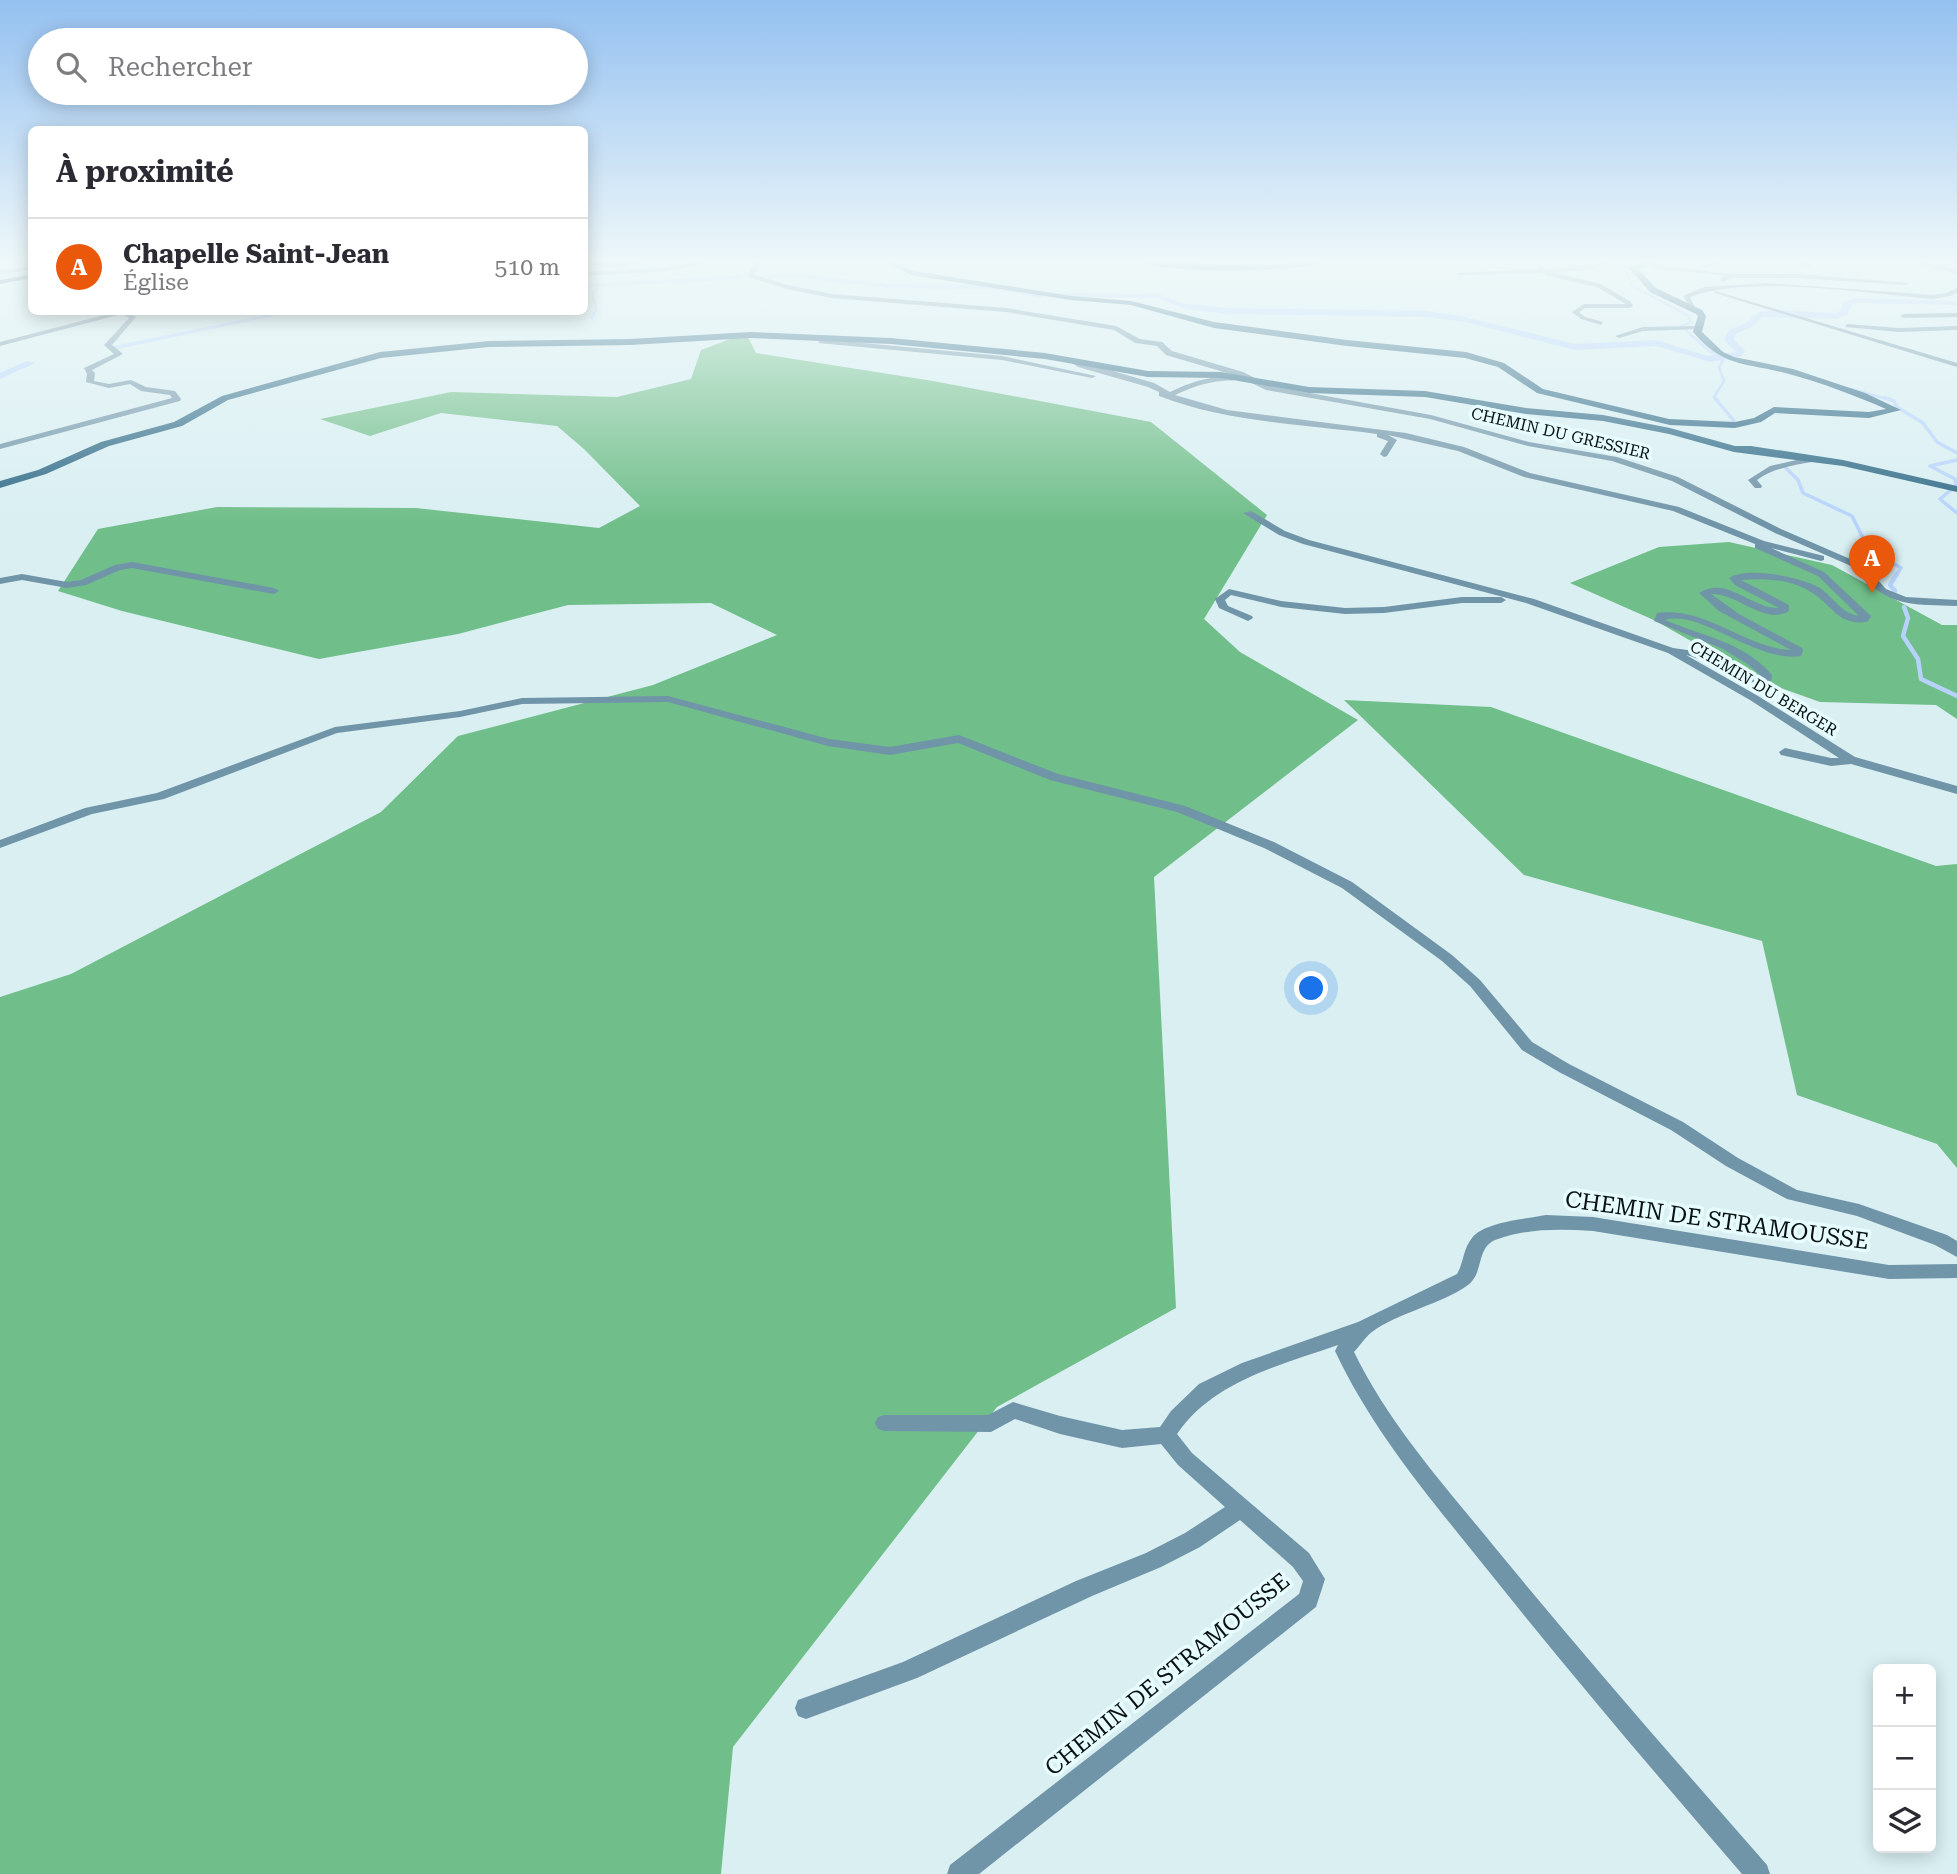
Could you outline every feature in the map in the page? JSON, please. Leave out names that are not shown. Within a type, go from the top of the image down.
[{"type":"main road","points":[[0,485],[42,472],[105,444],[178,424],[225,398],[380,355],[461,347]]},
{"type":"main road","points":[[954,347],[1076,360],[1148,374],[1221,375],[1309,390],[1425,394],[1518,410],[1603,418],[1670,431],[1734,449],[1867,468],[1957,489]]},
{"type":"main road","points":[[1391,347],[1465,355],[1500,365],[1540,391],[1625,409],[1760,451]]},
{"type":"main road","points":[[1670,422],[1731,425],[1756,421],[1763,414],[1774,410],[1869,415],[1896,410],[1862,394],[1790,371],[1731,359],[1713,347]]},
{"type":"street","points":[[0,447],[177,399],[172,393],[144,388],[135,383],[109,386],[90,382],[91,373],[88,370],[119,354],[111,347]]},
{"type":"street","points":[[899,347],[1002,358],[1058,368],[1227,412],[1406,435],[1435,442],[1461,449],[1527,475],[1676,509],[1761,543],[1846,565],[1873,580],[1882,591],[1904,600],[1957,603]]},
{"type":"street","name":"CHEMIN DU GRESSIER","points":[[1163,347],[1169,353],[1269,388],[1431,417],[1528,444],[1614,459],[1656,472],[1778,531],[1861,567],[1873,580]]},
{"type":"street","points":[[1899,347],[1957,365]]},
{"type":"street","points":[[1076,360],[1081,365],[1151,385],[1167,396]]},
{"type":"street","points":[[1167,396],[1198,383],[1224,378],[1250,380]]},
{"type":"street","points":[[1334,426],[1393,440],[1384,454]]},
{"type":"street","points":[[1758,486],[1752,480],[1760,472],[1814,459]]},
{"type":"street","points":[[1248,513],[1282,533],[1306,542],[1530,601],[1672,651]]},
{"type":"street","name":"CHEMIN DU BERGER","points":[[1672,651],[1694,653],[1747,678],[1767,680],[1767,675],[1751,662],[1720,643],[1659,621],[1661,615],[1690,619],[1775,651],[1797,654],[1798,650],[1787,642],[1738,616],[1704,593],[1710,590],[1730,593],[1765,611],[1784,611],[1785,607],[1738,583],[1734,578],[1742,576],[1783,580],[1814,589],[1835,611],[1849,619],[1863,620],[1866,617],[1821,573],[1775,555],[1758,545],[1761,543]]},
{"type":"street","points":[[0,581],[22,577],[67,585],[83,583],[118,566],[132,565],[274,591]]},
{"type":"street","points":[[1248,618],[1224,608],[1220,599],[1229,592],[1260,600],[1347,612],[1404,609],[1470,599],[1530,601]]},
{"type":"street","name":"CHEMIN DU BERGER","points":[[1672,651],[1754,698],[1851,760],[1957,790]]},
{"type":"street","points":[[0,844],[89,811],[160,796],[335,730],[460,714],[522,701],[668,699],[828,741],[890,751],[959,739],[1054,777],[1181,809],[1269,845],[1347,885],[1447,958],[1475,983],[1527,1046],[1564,1068],[1676,1126],[1732,1162],[1793,1195],[1859,1210],[1941,1240],[1957,1250]]},
{"type":"street","points":[[1785,752],[1831,762],[1851,760]]},
{"type":"street","points":[[0,835],[6,832],[22,836]]},
{"type":"street","name":"CHEMIN DE STRAMOUSSE","points":[[959,1874],[1308,1600],[1314,1579],[1301,1560],[1185,1459],[1166,1435],[1178,1417],[1206,1390],[1249,1368],[1365,1327],[1463,1279],[1473,1262],[1473,1251],[1479,1241],[1492,1233],[1546,1222],[1593,1224],[1889,1272],[1957,1271]]},
{"type":"street","points":[[1365,1327],[1344,1351],[1359,1385],[1394,1438],[1612,1705],[1758,1874]]},
{"type":"street","points":[[885,1423],[991,1424],[1013,1410],[1060,1425],[1122,1438],[1166,1435]]},
{"type":"street","points":[[806,1708],[837,1699],[945,1655],[1079,1591],[1143,1565],[1222,1522],[1242,1507]]},
{"type":"green space","points":[[708,347],[753,347],[756,353],[933,381],[1151,422],[1267,515],[1204,619],[1240,652],[1358,720],[1154,877],[1176,1308],[997,1407],[733,1747],[721,1874],[0,1874],[0,997],[71,974],[381,812],[458,736],[653,685],[777,635],[711,603],[568,605],[458,634],[319,659],[122,611],[58,591],[98,529],[217,507],[416,508],[599,528],[640,506],[584,449],[557,426],[441,413],[370,436],[320,419],[451,392],[617,397],[691,379],[701,350]]},
{"type":"green space","points":[[1729,542],[1832,565],[1942,625],[1957,625],[1957,719],[1936,705],[1820,702],[1761,681],[1656,621],[1570,583],[1659,547]]},
{"type":"green space","points":[[1344,700],[1491,707],[1936,866],[1957,864],[1957,1168],[1937,1144],[1797,1095],[1762,941],[1524,875]]},
{"type":"waterway","points":[[1580,347],[1599,347]]},
{"type":"waterway","points":[[1673,347],[1700,358],[1711,359],[1739,354],[1741,351],[1737,347]]},
{"type":"waterway","points":[[1705,347],[1732,360]]},
{"type":"waterway","points":[[1715,398],[1724,381],[1719,367],[1723,361],[1719,358]]},
{"type":"waterway","points":[[0,376],[30,363]]},
{"type":"waterway","points":[[1851,389],[1891,400]]},
{"type":"waterway","points":[[1715,398],[1734,421]]},
{"type":"waterway","points":[[1885,398],[1891,400]]},
{"type":"waterway","points":[[1891,400],[1897,407],[1923,423],[1937,442],[1957,453]]},
{"type":"waterway","points":[[1953,488],[1956,486],[1955,479],[1930,466],[1957,460]]},
{"type":"waterway","points":[[1785,467],[1798,480],[1803,493],[1852,516],[1868,548],[1901,568],[1896,575]]},
{"type":"waterway","points":[[1952,489],[1940,499],[1957,513]]},
{"type":"waterway","points":[[1895,591],[1890,585],[1897,574]]},
{"type":"waterway","points":[[1904,607],[1908,618],[1903,636],[1918,659],[1921,679],[1957,696]]},
{"type":"place","name":"Chapelle Saint-Jean","points":[[1872,593]]}]
